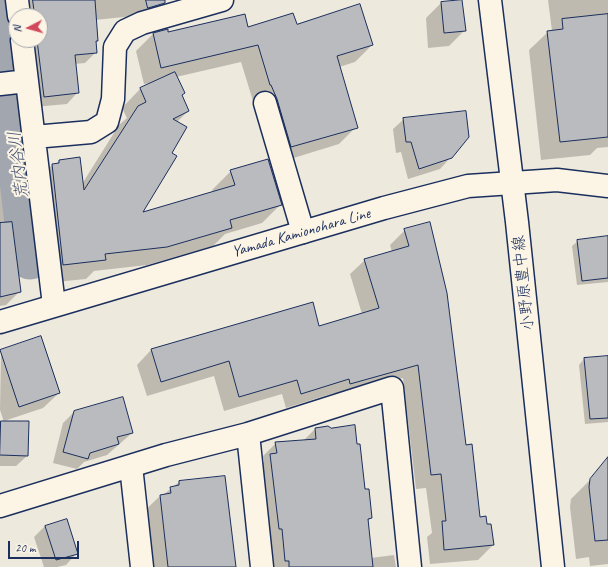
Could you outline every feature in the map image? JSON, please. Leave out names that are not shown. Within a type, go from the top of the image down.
[{"type":"street","points":[[34,138],[91,132],[107,122],[113,99],[115,47],[125,31],[190,4],[222,0]]},
{"type":"street","name":"小野原豊中線","points":[[490,0],[512,182],[553,567]]},
{"type":"street","points":[[20,48],[14,82],[34,138],[54,305]]},
{"type":"street","points":[[265,103],[303,232]]},
{"type":"street","name":"Yamada Kamionohara Line","points":[[0,322],[384,208],[468,186],[557,180],[608,186]]},
{"type":"street","points":[[0,506],[166,455],[248,434],[392,388],[410,567]]},
{"type":"street","points":[[248,434],[262,567]]},
{"type":"street","points":[[131,466],[142,567]]},
{"type":"building","points":[[33,0],[95,0],[98,41],[96,41],[97,53],[75,55],[79,93],[44,97],[38,48],[48,48],[48,8],[34,8]]},
{"type":"building","points":[[146,0],[165,0],[165,3],[148,8]]},
{"type":"building","points":[[462,0],[466,31],[444,33],[441,2]]},
{"type":"building","points":[[360,4],[373,45],[337,56],[358,128],[291,147],[277,99],[270,85],[258,45],[161,68],[153,33],[168,29],[168,32],[245,14],[248,27],[293,13],[297,24]]},
{"type":"building","points":[[608,14],[608,137],[560,142],[547,31],[563,29],[562,19]]},
{"type":"building","points":[[175,72],[185,93],[182,95],[189,111],[173,119],[187,127],[172,153],[177,156],[143,212],[235,185],[230,170],[268,159],[282,205],[230,220],[232,228],[167,247],[105,254],[106,260],[63,265],[52,164],[59,163],[59,160],[80,157],[84,190],[138,106],[146,102],[140,88]]},
{"type":"building","points":[[466,111],[469,137],[452,158],[419,169],[411,142],[406,142],[403,118]]},
{"type":"building","points":[[12,222],[21,292],[0,297],[0,223]]},
{"type":"building","points":[[430,222],[447,293],[466,445],[472,444],[480,517],[486,516],[487,524],[491,524],[494,545],[444,550],[442,521],[446,521],[441,474],[431,475],[418,365],[350,384],[349,379],[301,394],[297,380],[239,397],[229,361],[161,382],[151,349],[313,302],[319,326],[379,308],[364,259],[409,246],[404,229]]},
{"type":"building","points":[[608,236],[608,278],[582,281],[577,240]]},
{"type":"building","points":[[41,336],[60,393],[19,407],[0,350]]},
{"type":"building","points":[[608,356],[608,418],[590,419],[584,358]]},
{"type":"building","points":[[123,397],[133,433],[117,437],[119,444],[90,453],[88,459],[63,452],[74,411]]},
{"type":"building","points":[[1,421],[29,421],[28,456],[0,455]]},
{"type":"building","points":[[355,425],[357,444],[360,444],[365,489],[369,489],[372,518],[368,519],[373,567],[289,567],[289,561],[285,561],[282,529],[279,529],[270,454],[277,453],[275,442],[316,439],[315,428]]},
{"type":"building","points":[[608,457],[608,540],[595,541],[589,487],[590,479]]},
{"type":"building","points":[[225,476],[236,567],[168,567],[160,495],[171,493],[170,487],[179,485],[179,481]]},
{"type":"building","points":[[67,519],[78,554],[56,560],[45,526]]},
{"type":"waterway","name":"荒内谷川","points":[[0,0],[30,258]]}]
